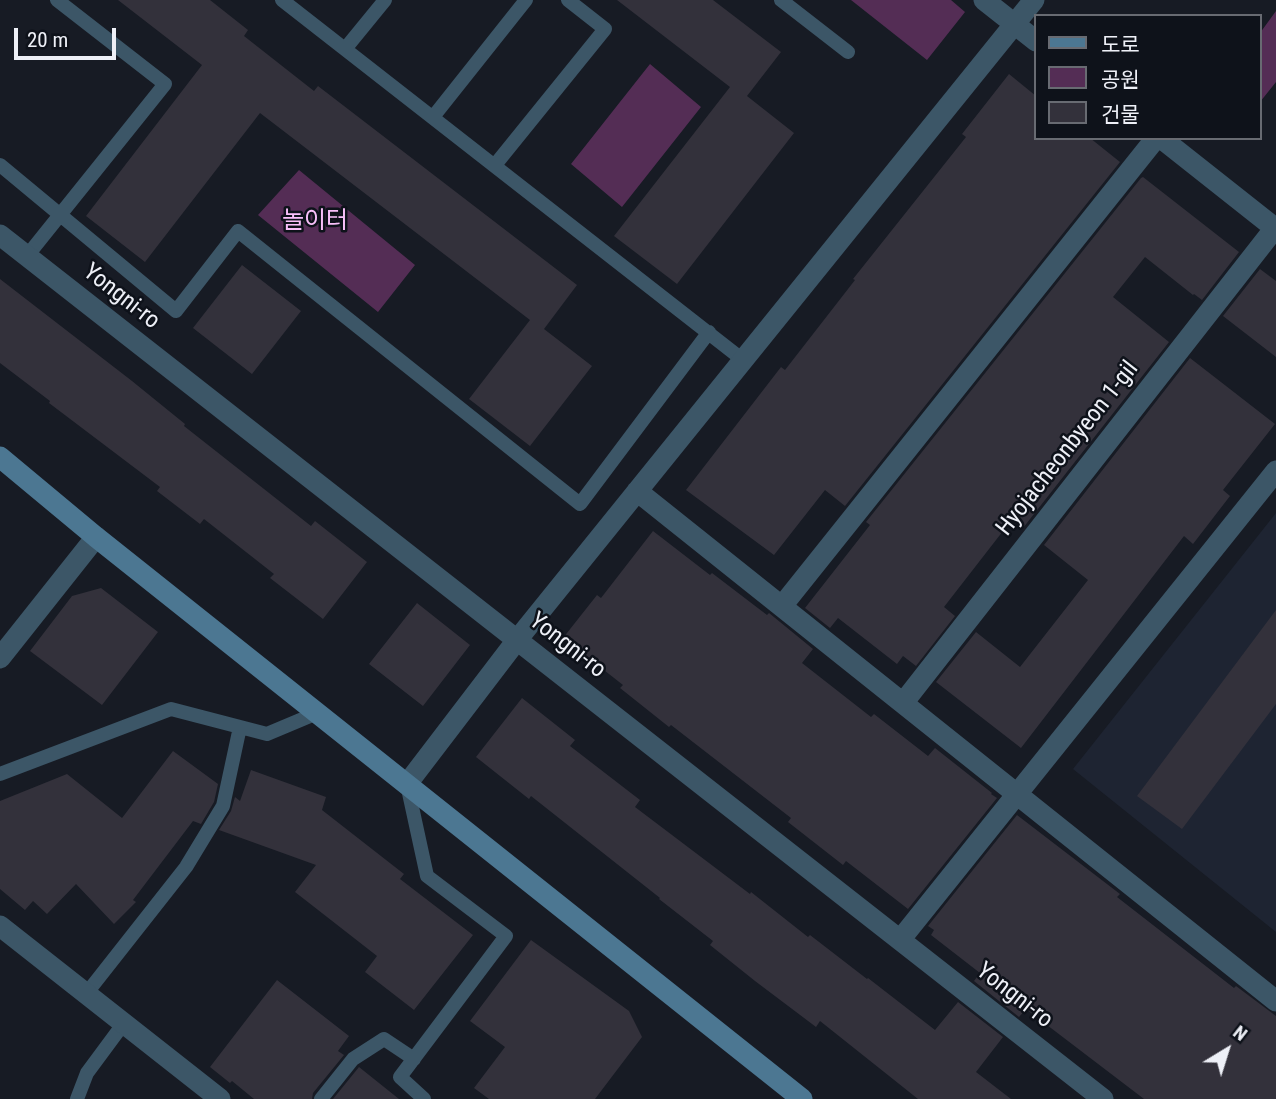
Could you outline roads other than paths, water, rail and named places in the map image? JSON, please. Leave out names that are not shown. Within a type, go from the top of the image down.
[{"type":"street","points":[[984,0],[1034,39]]},
{"type":"street","points":[[407,784],[517,640],[1034,0]]},
{"type":"street","name":"Hyojacheonbyeon 1-gil","points":[[782,606],[1156,140]]},
{"type":"street","name":"Hyojacheonbyeon 1-gil","points":[[903,703],[1275,228],[1161,140]]},
{"type":"street","name":"Yongni-ro","points":[[0,235],[1103,1099]]},
{"type":"street","points":[[0,457],[96,537],[802,1099]]},
{"type":"street","points":[[900,940],[1276,471]]},
{"type":"street","points":[[637,491],[1276,1001]]},
{"type":"street","points":[[0,658],[96,537]]},
{"type":"street","points":[[0,926],[220,1099]]},
{"type":"lane","points":[[27,256],[164,85],[57,0]]},
{"type":"lane","points":[[282,0],[743,359]]},
{"type":"lane","points":[[345,49],[385,0]]},
{"type":"lane","points":[[433,117],[526,0]]},
{"type":"lane","points":[[495,166],[605,29],[568,0]]},
{"type":"lane","points":[[781,0],[848,52]]},
{"type":"lane","points":[[0,165],[176,311],[238,231],[580,504],[709,332]]},
{"type":"lane","points":[[0,774],[171,709],[267,734],[317,713]]},
{"type":"lane","points":[[86,994],[186,867],[223,806],[240,727]]},
{"type":"lane","points":[[407,784],[427,876],[506,936],[400,1077],[425,1099]]},
{"type":"lane","points":[[76,1099],[87,1073],[124,1024]]},
{"type":"lane","points":[[321,1099],[353,1059],[384,1038],[414,1059]]},
{"type":"park label","name":"놀이터","points":[[315,222]]}]
